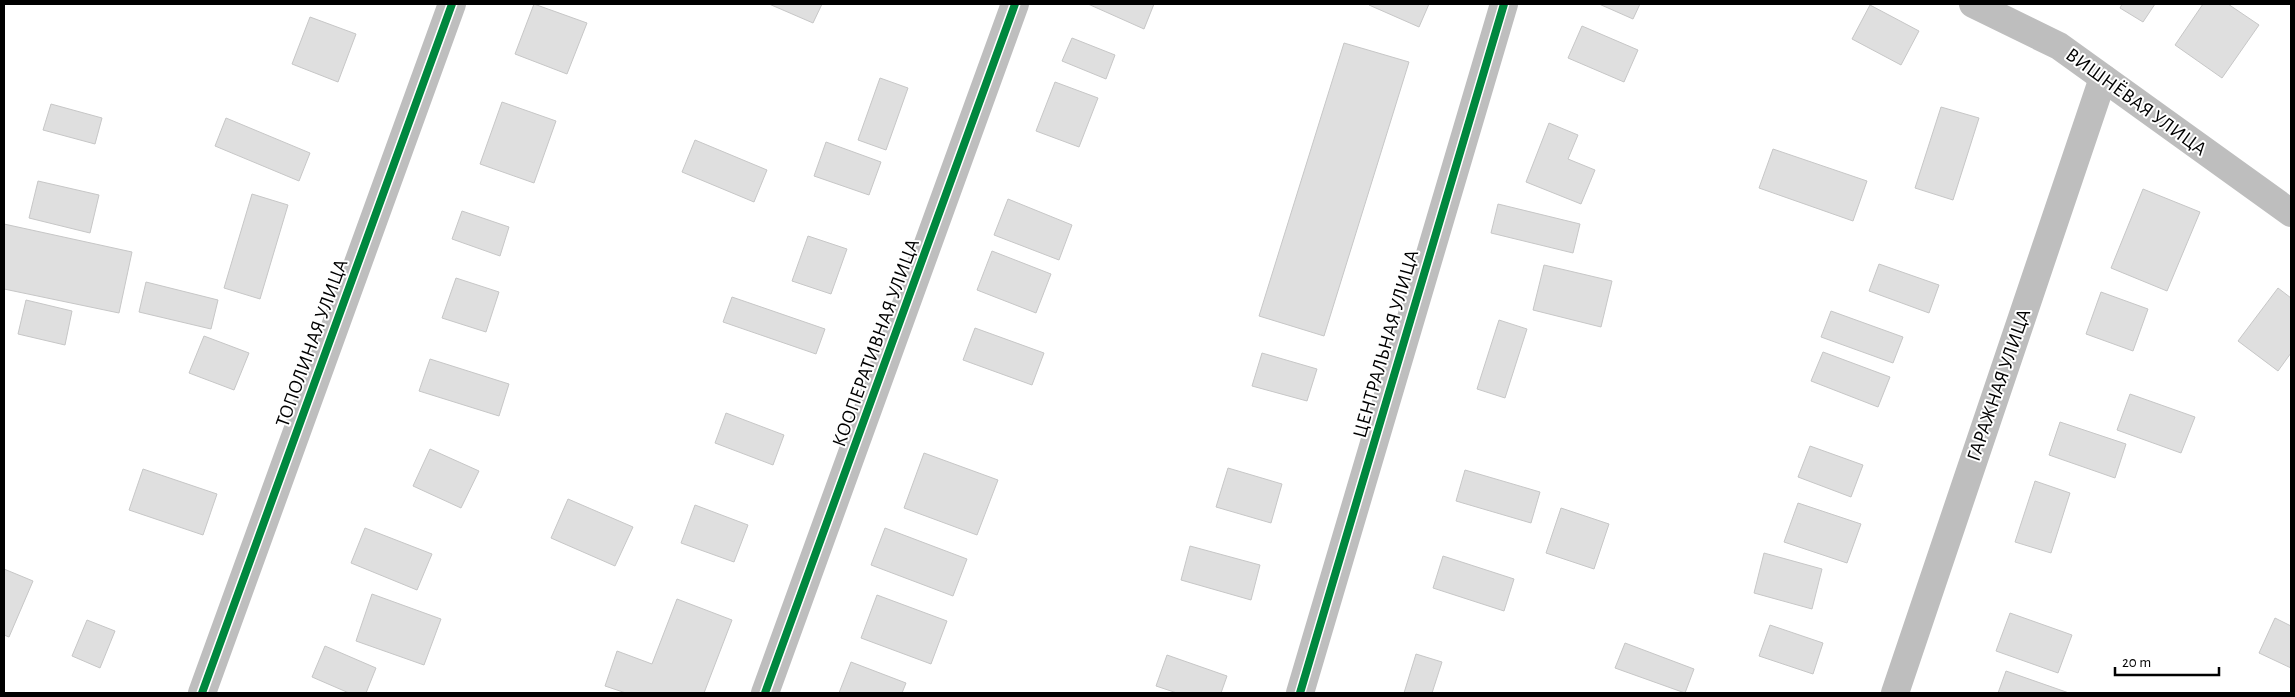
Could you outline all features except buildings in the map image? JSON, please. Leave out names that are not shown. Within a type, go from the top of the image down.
[{"type":"street","name":"ТОПОЛИНАЯ УЛИЦА","points":[[202,693],[452,4]]},
{"type":"street","name":"КООПЕРАТИВНАЯ УЛИЦА","points":[[765,693],[1015,4]]},
{"type":"street","name":"ЦЕНТРАЛЬНАЯ УЛИЦА","points":[[1300,693],[1504,4]]},
{"type":"street","name":"ВИШНЁВАЯ УЛИЦА","points":[[1973,4],[2059,46],[2291,213]]},
{"type":"street","name":"ГАРАЖНАЯ УЛИЦА","points":[[1895,693],[2103,78]]},
{"type":"cycle path","points":[[202,693],[452,4]]},
{"type":"cycle path","points":[[765,693],[1015,4]]},
{"type":"cycle path","points":[[1300,693],[1504,4]]}]
